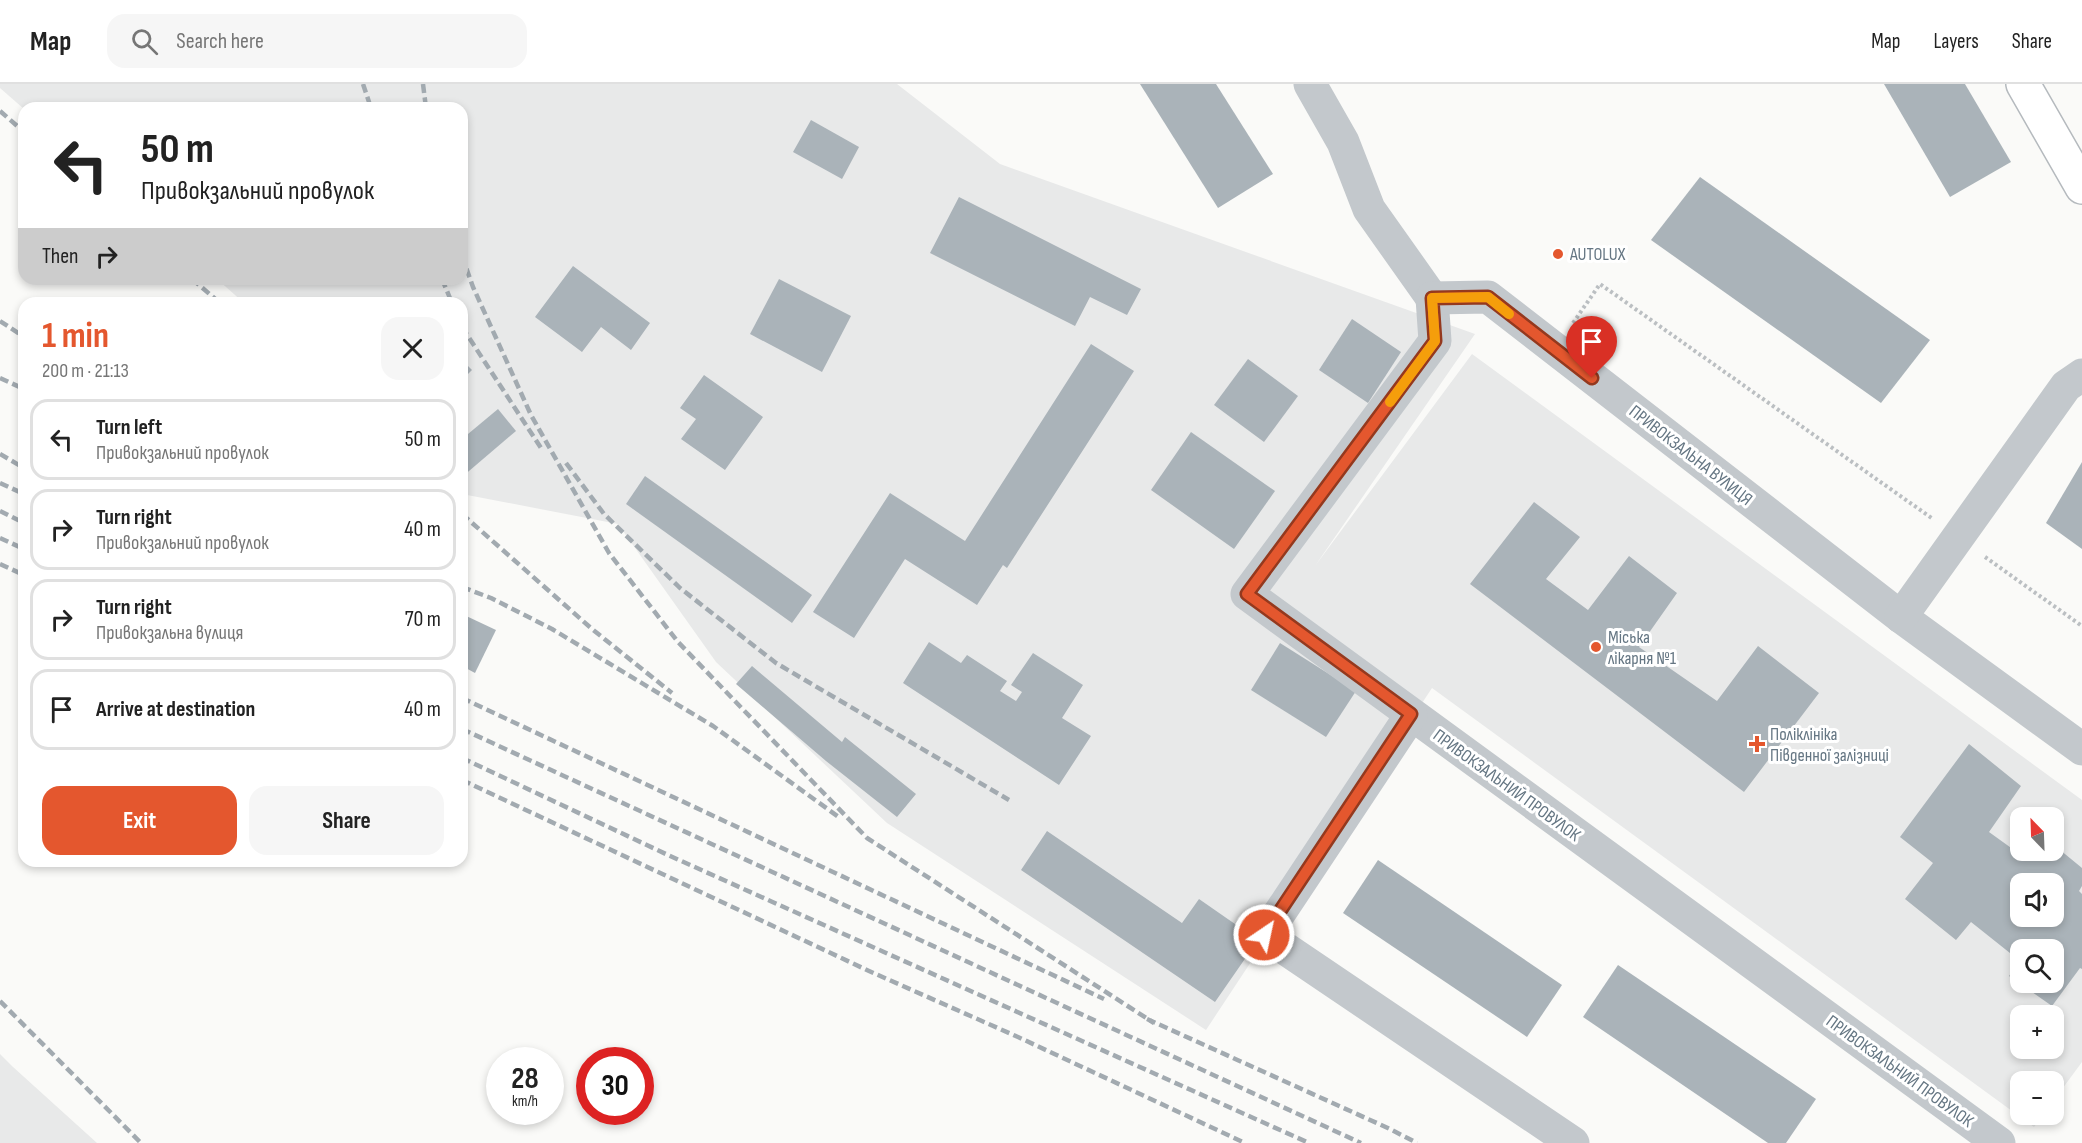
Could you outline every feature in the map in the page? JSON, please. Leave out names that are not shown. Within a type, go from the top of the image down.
[{"type":"main road","points":[[2022,84],[2082,187]]},
{"type":"street","points":[[1310,84],[1343,142],[1369,209],[1432,298]]},
{"type":"street","name":"ПРИВОКЗАЛЬНА ВУЛИЦЯ","points":[[1432,298],[1488,297],[1901,617],[2082,749]]},
{"type":"street","name":"ПРИВОКЗАЛЬНИЙ ПРОВУЛОК","points":[[1432,298],[1435,341],[1247,594],[1999,1143]]},
{"type":"street","points":[[1901,617],[2066,386],[2082,375]]},
{"type":"street","points":[[1411,714],[1264,935],[1573,1143]]},
{"type":"path","points":[[1555,350],[1600,284],[2082,626]]},
{"type":"shaded area","points":[[0,84],[897,84],[1000,164],[1475,334],[1315,566],[1472,354],[2082,800],[2082,1062],[2064,1086],[2064,1071],[2010,1071],[2010,1109],[1432,688],[1206,1030],[887,823],[716,662],[618,524],[468,495],[468,297],[237,297],[224,285],[468,285],[468,102],[18,102],[0,88]]},
{"type":"shaded area","points":[[0,1054],[13,1067],[97,1143],[0,1143]]},
{"type":"building","points":[[1140,84],[1216,84],[1273,174],[1218,208]]},
{"type":"building","points":[[1884,84],[1965,84],[2011,162],[1950,197]]},
{"type":"building","points":[[811,120],[859,147],[842,179],[793,152]]},
{"type":"building","points":[[1700,177],[1930,340],[1881,403],[1651,240]]},
{"type":"building","points":[[959,197],[1141,289],[1127,315],[1090,297],[1075,326],[930,253]]},
{"type":"building","points":[[573,266],[650,323],[631,350],[601,327],[582,352],[535,317]]},
{"type":"building","points":[[779,279],[851,316],[822,372],[750,334]]},
{"type":"building","points":[[1352,319],[1401,352],[1368,403],[1319,370]]},
{"type":"building","points":[[1091,344],[1134,371],[1007,568],[1003,565],[977,605],[905,559],[854,638],[813,612],[890,493],[965,541]]},
{"type":"building","points":[[1248,359],[1298,396],[1264,442],[1214,405]]},
{"type":"building","points":[[704,375],[763,417],[725,470],[681,439],[696,419],[680,408]]},
{"type":"building","points":[[498,409],[516,431],[468,472],[468,434]]},
{"type":"building","points":[[1191,432],[1275,491],[1234,549],[1151,490]]},
{"type":"building","points":[[2082,462],[2082,549],[2046,523]]},
{"type":"building","points":[[645,476],[812,595],[792,623],[626,504]]},
{"type":"building","name":"Міська лікарня №1","points":[[1534,502],[1580,537],[1546,579],[1588,610],[1629,556],[1677,593],[1639,647],[1717,701],[1758,646],[1819,693],[1744,792],[1470,584]]},
{"type":"building","points":[[468,617],[496,630],[475,673],[468,669]]},
{"type":"building","points":[[929,642],[961,663],[967,655],[1007,681],[1000,691],[1016,701],[1022,692],[1011,685],[1033,653],[1083,685],[1062,718],[1091,736],[1059,785],[903,683]]},
{"type":"building","points":[[1280,643],[1356,691],[1326,737],[1251,690]]},
{"type":"building","points":[[752,666],[842,742],[845,737],[916,794],[897,817],[826,761],[736,684]]},
{"type":"building","points":[[1969,744],[2021,786],[1989,832],[2010,847],[2010,861],[2064,861],[2064,853],[2082,868],[2082,886],[2079,891],[2082,894],[2082,969],[2080,968],[2064,990],[2064,939],[2010,939],[2010,953],[1971,922],[1956,940],[1905,899],[1933,863],[1900,837]]},
{"type":"building","points":[[1047,831],[1182,923],[1199,899],[1258,940],[1215,1002],[1021,870]]},
{"type":"building","points":[[1378,860],[1562,985],[1527,1037],[1343,913]]},
{"type":"building","points":[[1618,965],[1816,1099],[1786,1143],[1768,1143],[1583,1017]]},
{"type":"building","points":[[2033,993],[2062,993],[2051,1005]]},
{"type":"railway","points":[[363,84],[369,102]]},
{"type":"railway","points":[[423,84],[425,102]]},
{"type":"railway","points":[[0,111],[18,127]]},
{"type":"railway","points":[[468,273],[531,415],[609,553],[678,642],[867,838],[1154,1023]]},
{"type":"railway","points":[[199,285],[213,297]]},
{"type":"railway","points":[[444,285],[450,297]]},
{"type":"railway","points":[[0,321],[18,333]]},
{"type":"railway","points":[[468,336],[541,448]]},
{"type":"railway","points":[[0,378],[18,386]]},
{"type":"railway","points":[[0,454],[18,464]]},
{"type":"railway","points":[[566,463],[604,514],[680,588],[776,663],[1009,800]]},
{"type":"railway","points":[[0,483],[18,491]]},
{"type":"railway","points":[[0,511],[18,520]]},
{"type":"railway","points":[[468,519],[592,629],[672,693]]},
{"type":"railway","points":[[0,538],[18,546]]},
{"type":"railway","points":[[0,564],[18,572]]},
{"type":"railway","points":[[468,589],[491,598],[552,629],[713,726],[840,818]]},
{"type":"railway","points":[[468,701],[1104,999]]},
{"type":"railway","points":[[468,732],[1361,1143]]},
{"type":"railway","points":[[468,761],[668,855],[1309,1143]]},
{"type":"railway","points":[[468,783],[869,971],[1018,1037],[1245,1143]]},
{"type":"railway","points":[[0,1001],[141,1143]]},
{"type":"railway","points":[[1147,1019],[1417,1143]]},
{"type":"slow traffic","points":[[1390,402],[1435,341],[1432,298],[1488,297],[1509,314]]},
{"type":"place","name":"AUTOLUX","points":[[1558,254]]},
{"type":"place","name":"Міська лікарня №1","points":[[1596,647]]},
{"type":"place","name":"Поліклініка Південної залізниці","points":[[1757,744]]},
{"type":"route","points":[[1264,935],[1411,714],[1247,594],[1435,341],[1432,298],[1488,297],[1592,378]]}]
